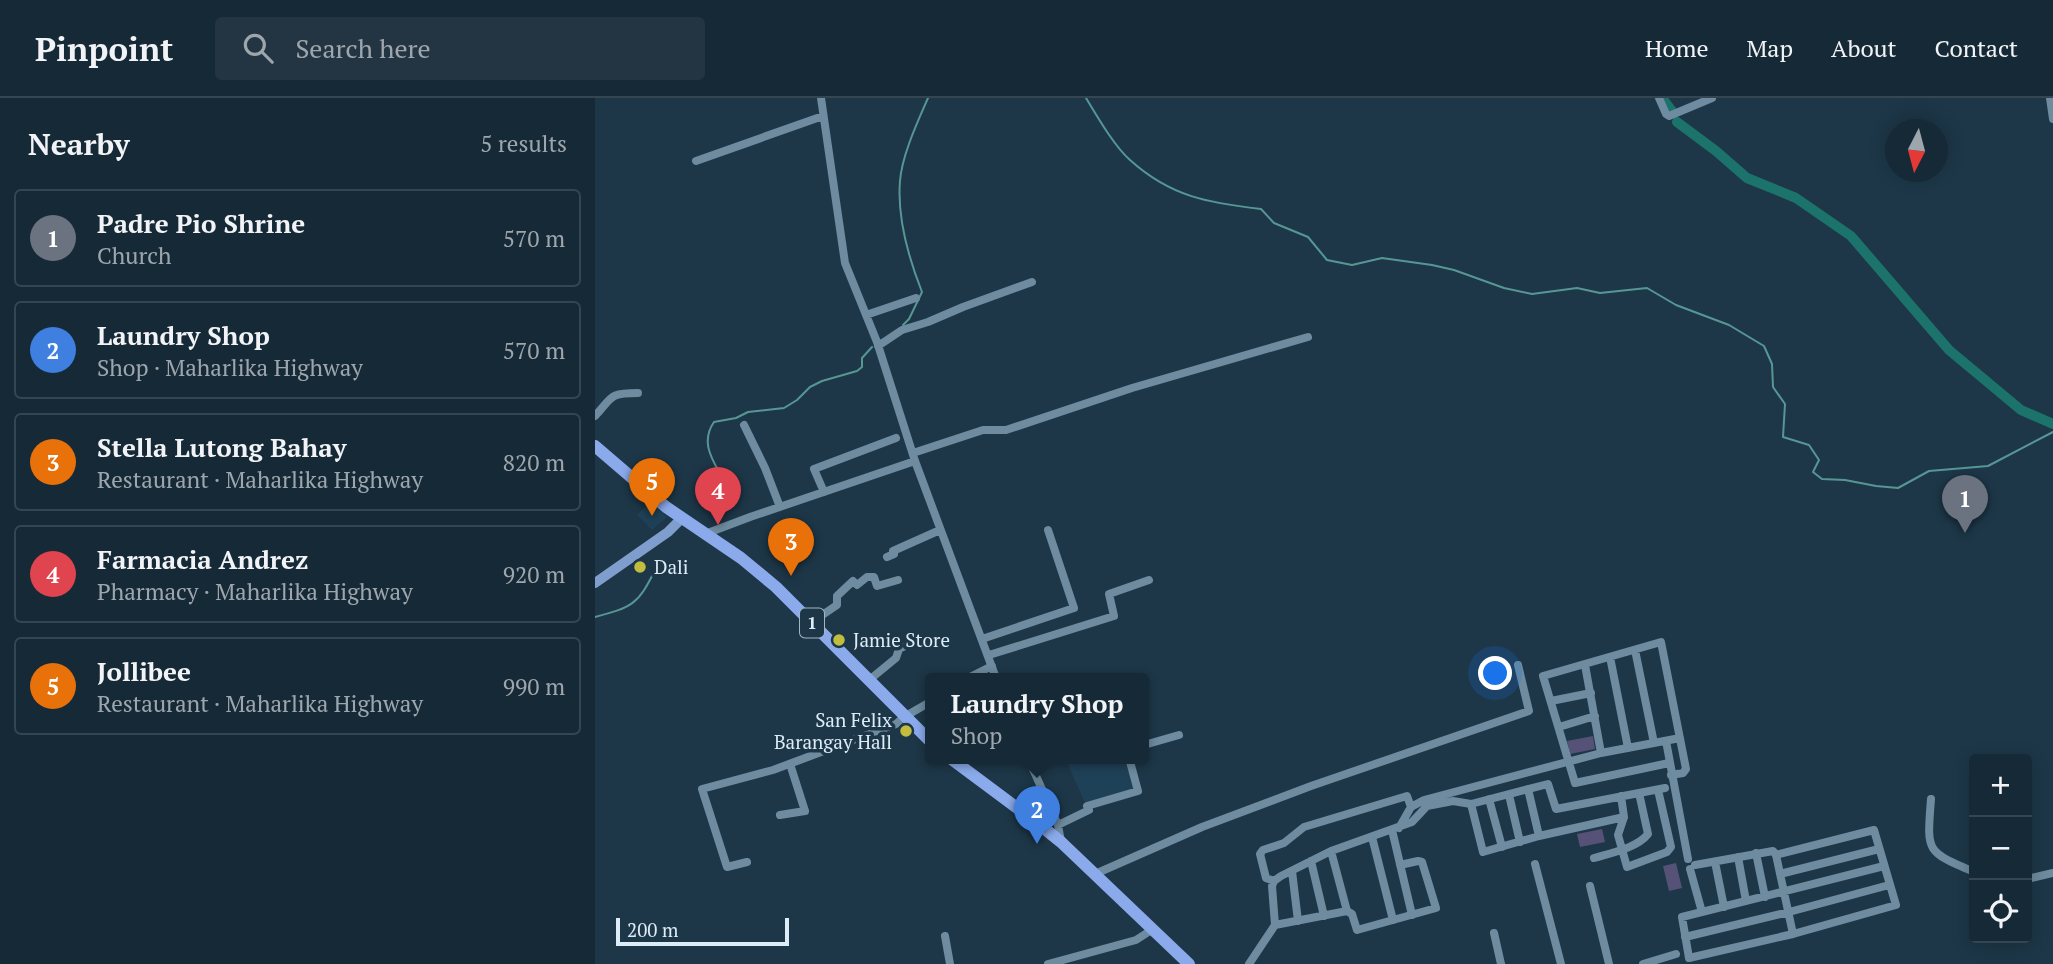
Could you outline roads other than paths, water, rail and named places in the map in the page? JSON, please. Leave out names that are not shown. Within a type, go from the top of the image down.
[{"type":"highway","name":"1","points":[[595,446],[666,507],[741,558],[776,587],[925,736]]},
{"type":"highway","points":[[958,764],[1061,842],[1189,964]]},
{"type":"main road","points":[[595,583],[668,532],[682,518]]},
{"type":"street","points":[[821,98],[845,263],[878,346],[914,457],[994,673]]},
{"type":"street","points":[[1659,98],[1666,114],[1672,116],[1712,98]]},
{"type":"street","points":[[2050,98],[2053,119]]},
{"type":"street","points":[[696,161],[823,116]]},
{"type":"street","points":[[878,346],[902,330],[1032,282]]},
{"type":"street","points":[[866,315],[916,298]]},
{"type":"street","points":[[705,534],[824,492],[983,430],[1006,430],[1132,388],[1308,337]]},
{"type":"street","points":[[595,416],[610,397],[638,393]]},
{"type":"street","points":[[744,425],[780,507]]},
{"type":"street","points":[[824,492],[814,468],[897,438]]},
{"type":"street","points":[[887,557],[894,554],[893,551],[940,530]]},
{"type":"street","points":[[982,639],[1074,608],[1048,530]]},
{"type":"street","points":[[812,622],[837,605],[837,596],[853,581],[857,584],[867,576],[874,577],[877,586],[898,580]]},
{"type":"street","points":[[989,655],[1114,616],[1109,593],[1149,580]]},
{"type":"street","points":[[869,681],[896,658],[899,649],[922,638]]},
{"type":"street","points":[[1669,763],[1576,783],[1543,676],[1661,642],[1686,769],[1683,773],[1671,775]]},
{"type":"street","points":[[1635,650],[1654,743]]},
{"type":"street","points":[[1609,657],[1628,748]]},
{"type":"street","points":[[1095,874],[1202,827],[1311,786],[1529,711],[1518,665]]},
{"type":"street","points":[[1585,665],[1601,753]]},
{"type":"street","points":[[978,673],[992,666]]},
{"type":"street","points":[[1551,701],[1591,693]]},
{"type":"street","points":[[747,862],[727,867],[702,789],[790,764],[896,724],[925,705]]},
{"type":"street","points":[[1559,727],[1595,716]]},
{"type":"street","points":[[1149,744],[1179,735]]},
{"type":"street","points":[[1412,915],[1395,829],[1411,807],[1424,800],[1601,753],[1680,738]]},
{"type":"street","points":[[1665,741],[1702,912]]},
{"type":"street","points":[[780,815],[805,811],[790,764]]},
{"type":"street","points":[[1033,764],[1058,825],[1061,842]]},
{"type":"street","points":[[1058,825],[1089,810],[1087,806],[1138,791],[1131,764]]},
{"type":"street","points":[[1249,964],[1275,925],[1272,886],[1274,881],[1331,851],[1412,822],[1427,806],[1453,801],[1471,804],[1548,784],[1556,809],[1621,796],[1662,789],[1671,847],[1667,852],[1627,867],[1618,835],[1624,817],[1621,796]]},
{"type":"street","points":[[1528,789],[1539,836]]},
{"type":"street","points":[[1594,858],[1622,849],[1648,834],[1639,793]]},
{"type":"street","points":[[1509,794],[1520,842]]},
{"type":"street","points":[[1274,881],[1266,878],[1260,854],[1263,850],[1284,843],[1304,827],[1407,796],[1411,807]]},
{"type":"street","points":[[1489,799],[1502,847]]},
{"type":"street","points":[[1931,799],[1928,838],[1934,850],[1942,858],[1969,870]]},
{"type":"street","points":[[1471,804],[1483,852],[1624,817]]},
{"type":"street","points":[[1776,855],[1874,830],[1896,905],[1793,934],[1689,958],[1682,917],[1884,866]]},
{"type":"street","points":[[1372,837],[1393,920]]},
{"type":"street","points":[[1780,874],[1879,849]]},
{"type":"street","points":[[1331,851],[1347,911],[1352,914],[1357,930],[1436,908],[1422,862],[1400,865]]},
{"type":"street","points":[[1691,864],[1773,851],[1793,934]]},
{"type":"street","points":[[1756,853],[1765,897]]},
{"type":"street","points":[[1738,857],[1746,901]]},
{"type":"street","points":[[1311,861],[1324,916]]},
{"type":"street","points":[[1715,862],[1724,907]]},
{"type":"street","points":[[1535,864],[1561,964]]},
{"type":"street","points":[[1292,871],[1298,921]]},
{"type":"street","points":[[2032,878],[2053,873]]},
{"type":"street","points":[[1685,937],[1889,885]]},
{"type":"street","points":[[1590,886],[1609,964]]},
{"type":"street","points":[[1275,925],[1347,911]]},
{"type":"street","points":[[1048,964],[1136,940],[1153,929]]},
{"type":"street","points":[[1494,933],[1501,964]]},
{"type":"street","points":[[945,936],[950,964]]},
{"type":"street","points":[[1643,964],[1676,954]]},
{"type":"waterway","points":[[903,325],[909,319],[922,292],[905,238],[900,209],[901,171],[928,98]]},
{"type":"waterway","points":[[1086,98],[1118,147],[1145,172],[1191,196],[1261,209],[1274,223],[1308,237],[1327,260],[1352,265],[1382,258],[1432,265],[1532,294],[1577,288],[1600,293],[1647,288],[1676,305],[1729,325],[1764,346],[1772,364],[1773,387],[1785,404],[1783,437],[1809,445],[1819,460],[1813,472],[1822,479],[1898,488],[1929,471],[1988,466],[2053,432]]},
{"type":"waterway","points":[[1662,98],[1672,111]]},
{"type":"waterway","points":[[1677,122],[1747,178],[1796,198],[1851,236],[1949,350],[2021,410],[2053,424]]},
{"type":"waterway","points":[[711,510],[724,495],[726,487],[708,444],[714,422],[736,418],[748,412],[784,408],[810,387],[857,371],[862,367],[862,358],[872,347]]},
{"type":"waterway","points":[[595,617],[633,603],[644,591],[655,570]]},
{"type":"place","name":"Jollibee","points":[[652,516]]},
{"type":"place","name":"Farmacia Andrez","points":[[718,525]]},
{"type":"place","name":"Padre Pio Shrine","points":[[1965,533]]},
{"type":"place","name":"Dali","points":[[640,567]]},
{"type":"place","name":"Stella Lutong Bahay","points":[[791,576]]},
{"type":"place","name":"Jamie Store","points":[[839,640]]},
{"type":"place","name":"San Felix Barangay Hall","points":[[906,731]]},
{"type":"place","name":"Laundry Shop","points":[[1037,844]]}]
